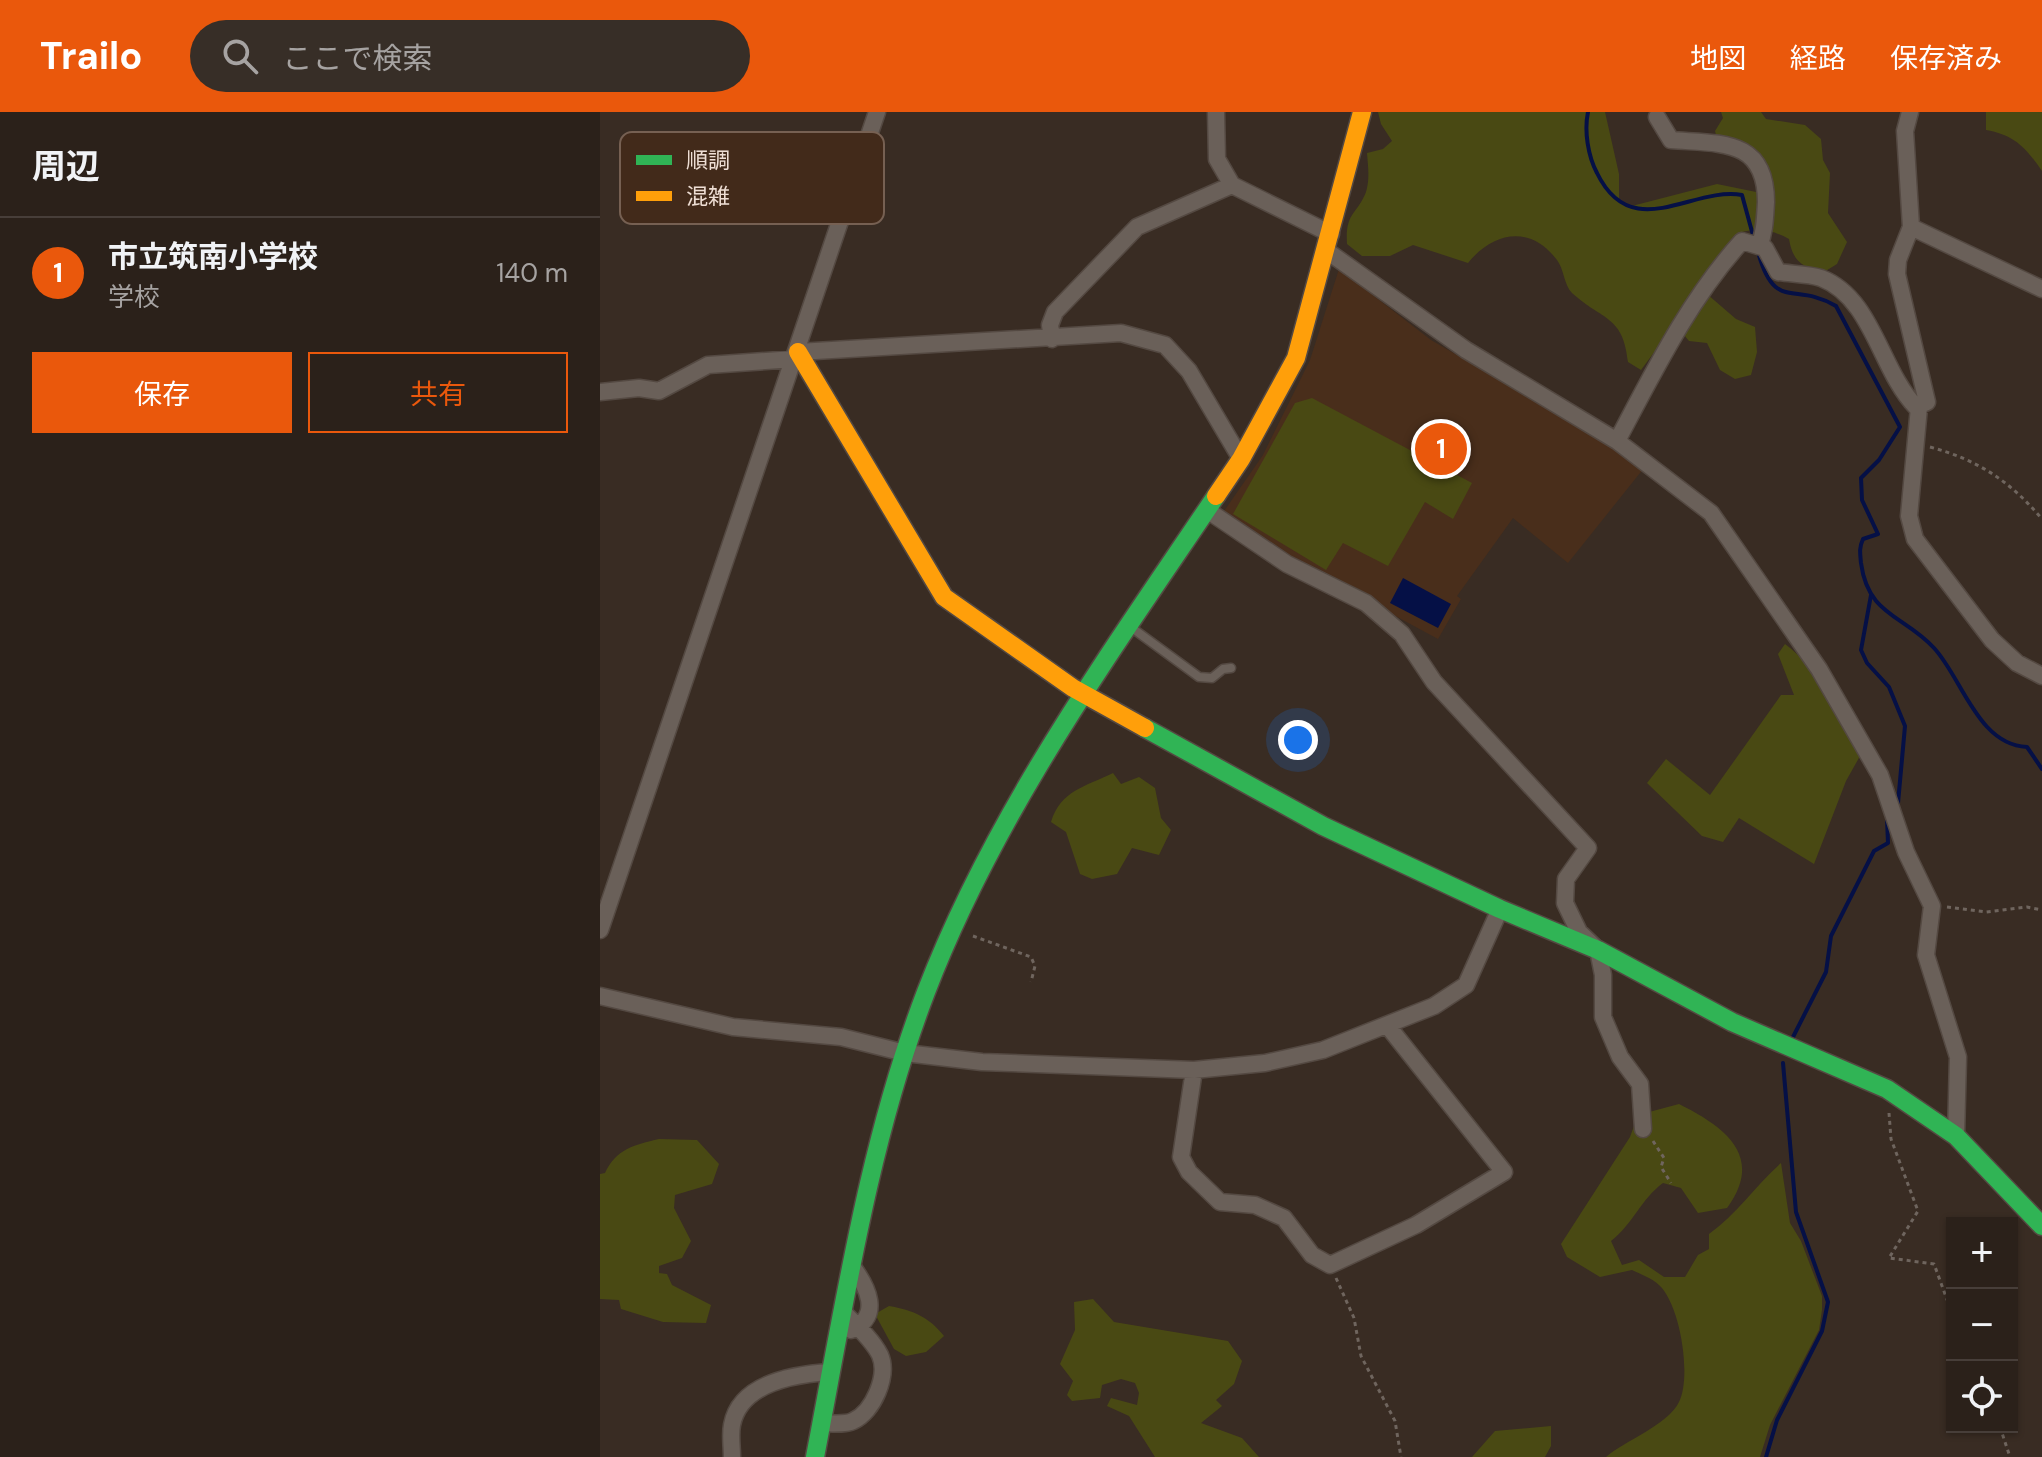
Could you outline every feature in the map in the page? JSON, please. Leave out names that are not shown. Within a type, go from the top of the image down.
[{"type":"street","points":[[870,132],[877,112]]},
{"type":"street","points":[[1216,112],[1217,159],[1232,185],[1329,242],[1466,350],[1617,441],[1711,513],[1819,669],[1880,775],[1906,852],[1932,906],[1926,955],[1958,1057],[1956,1136]]},
{"type":"street","points":[[815,1457],[860,1219],[905,1053],[954,927],[999,834],[1082,694],[1241,459],[1296,358],[1362,112]]},
{"type":"street","points":[[1910,112],[1905,131],[1911,227],[1898,260],[1897,274],[1927,402],[1919,407]]},
{"type":"street","points":[[1657,117],[1671,140],[1730,144],[1757,161],[1766,182],[1764,236],[1759,246]]},
{"type":"street","points":[[1052,339],[1050,325],[1055,312],[1137,227],[1232,185]]},
{"type":"street","points":[[600,930],[840,224]]},
{"type":"street","points":[[1911,227],[2042,289]]},
{"type":"street","points":[[1617,441],[1655,370],[1723,261],[1742,241],[1765,248],[1778,272],[1821,278],[1855,301],[1883,360],[1909,400],[1919,407]]},
{"type":"street","points":[[600,392],[639,388],[659,391],[708,365],[1121,333],[1165,345],[1189,371],[1241,459]]},
{"type":"street","points":[[796,356],[944,597],[1082,694],[1323,826],[1500,909],[1598,950],[1732,1022],[1887,1089],[1956,1136],[2042,1226]]},
{"type":"street","points":[[1919,407],[1909,516],[1915,539],[1992,640],[2017,663],[2042,676]]},
{"type":"street","points":[[1207,510],[1287,564],[1366,603],[1402,634],[1434,682],[1588,848],[1566,879],[1565,903],[1579,932],[1598,950],[1603,975],[1603,1017],[1620,1057],[1640,1084],[1643,1129]]},
{"type":"street","points":[[600,996],[733,1027],[841,1037],[905,1053],[982,1062],[1194,1070],[1265,1063],[1323,1050],[1434,1006],[1466,985],[1500,909]]},
{"type":"street","points":[[1194,1070],[1181,1157],[1189,1172],[1220,1202],[1255,1205],[1284,1218],[1312,1255],[1330,1265],[1416,1225],[1504,1172],[1387,1025]]},
{"type":"street","points":[[838,1334],[858,1327],[869,1315],[869,1291],[852,1266]]},
{"type":"street","points":[[821,1423],[851,1422],[864,1412],[878,1390],[881,1358],[843,1312]]},
{"type":"street","points":[[732,1457],[732,1425],[737,1411],[754,1393],[795,1374],[831,1372]]},
{"type":"lane","points":[[1128,625],[1199,677],[1212,678],[1223,669],[1231,668]]},
{"type":"path","points":[[1918,444],[1957,454],[2014,486],[2042,519]]},
{"type":"path","points":[[1932,906],[1986,912],[2027,907],[2042,910]]},
{"type":"path","points":[[962,932],[1031,957],[1035,966],[1031,982]]},
{"type":"path","points":[[1887,1089],[1891,1139],[1918,1211],[1889,1258],[1934,1264],[1946,1297]]},
{"type":"path","points":[[1643,1129],[1664,1158],[1661,1167],[1671,1183]]},
{"type":"path","points":[[1330,1265],[1354,1318],[1361,1356],[1395,1421],[1401,1457]]},
{"type":"path","points":[[2002,1433],[2010,1457]]},
{"type":"shaded area","points":[[1378,112],[1605,112],[1619,174],[1619,201],[1628,207],[1717,184],[1766,194],[1773,187],[1769,179],[1751,163],[1720,150],[1715,131],[1723,118],[1721,112],[1761,112],[1766,119],[1805,125],[1821,139],[1823,160],[1830,173],[1828,213],[1847,242],[1837,264],[1824,272],[1800,262],[1793,253],[1789,239],[1783,236],[1761,230],[1742,232],[1700,288],[1736,319],[1755,327],[1757,352],[1751,375],[1735,379],[1720,370],[1707,343],[1689,341],[1675,324],[1641,370],[1628,362],[1622,335],[1616,327],[1572,293],[1557,260],[1535,241],[1512,236],[1500,239],[1478,252],[1468,263],[1413,245],[1390,256],[1362,256],[1347,244],[1350,220],[1367,187],[1367,153],[1383,149],[1392,141],[1381,124]]},
{"type":"shaded area","points":[[1986,112],[2042,112],[2042,171],[2019,144],[2005,135],[1986,130]]},
{"type":"shaded area","points":[[1339,269],[1431,340],[1607,442],[1644,468],[1568,563],[1513,518],[1457,596],[1461,599],[1438,639],[1273,550],[1222,514],[1263,455],[1310,360]]},
{"type":"shaded area","points":[[1312,398],[1472,483],[1453,519],[1425,502],[1388,566],[1343,543],[1326,570],[1233,514],[1295,403]]},
{"type":"shaded area","points":[[1403,578],[1451,604],[1438,628],[1390,603]]},
{"type":"shaded area","points":[[1785,644],[1819,681],[1860,756],[1846,781],[1814,864],[1739,818],[1723,842],[1702,836],[1647,783],[1666,759],[1710,795],[1781,695],[1794,695],[1778,654]]},
{"type":"shaded area","points":[[1113,773],[1121,784],[1139,777],[1155,788],[1161,818],[1171,830],[1159,855],[1132,848],[1117,874],[1092,879],[1080,874],[1066,832],[1051,822],[1055,811],[1068,796]]},
{"type":"shaded area","points":[[1679,1104],[1711,1123],[1734,1145],[1741,1158],[1738,1190],[1727,1208],[1698,1213],[1681,1188],[1663,1183],[1611,1241],[1622,1265],[1639,1260],[1664,1277],[1685,1277],[1698,1255],[1709,1249],[1709,1234],[1781,1163],[1790,1223],[1801,1241],[1822,1296],[1822,1310],[1819,1330],[1770,1425],[1760,1457],[1606,1457],[1656,1425],[1679,1402],[1684,1375],[1682,1341],[1673,1308],[1656,1283],[1632,1270],[1600,1277],[1567,1257],[1561,1244],[1630,1137],[1638,1115]]},
{"type":"shaded area","points":[[659,1139],[697,1140],[719,1164],[712,1184],[675,1195],[674,1208],[691,1241],[682,1258],[659,1266],[659,1273],[667,1274],[672,1285],[711,1305],[706,1323],[663,1322],[621,1309],[619,1300],[600,1299],[600,1174],[605,1173],[620,1153]]},
{"type":"shaded area","points":[[1093,1299],[1114,1322],[1228,1341],[1242,1361],[1234,1384],[1216,1400],[1222,1406],[1201,1423],[1242,1438],[1259,1457],[1155,1457],[1129,1416],[1107,1406],[1111,1398],[1137,1405],[1139,1393],[1135,1383],[1121,1379],[1102,1385],[1100,1398],[1072,1401],[1067,1395],[1073,1381],[1060,1364],[1075,1330],[1074,1302]]},
{"type":"shaded area","points":[[889,1306],[920,1315],[944,1336],[926,1352],[906,1356],[894,1349],[875,1314]]},
{"type":"shaded area","points":[[1551,1426],[1551,1446],[1545,1457],[1472,1457],[1495,1431]]},
{"type":"waterway","points":[[1588,112],[1587,135],[1591,159],[1611,194],[1627,206],[1645,209],[1664,208],[1723,194],[1742,195],[1754,239]]},
{"type":"waterway","points":[[1758,252],[1771,283],[1779,289],[1821,299],[1836,306],[1900,427],[1879,460],[1861,478],[1862,500],[1878,534],[1863,539],[1860,548],[1865,581],[1871,594],[1889,613],[1934,648],[1983,723],[2010,743],[2027,747],[2042,769]]},
{"type":"waterway","points":[[1871,595],[1861,650],[1867,663],[1889,687],[1905,726],[1898,803]]},
{"type":"waterway","points":[[1792,1039],[1826,972],[1831,936],[1874,851],[1888,843],[1887,819]]},
{"type":"waterway","points":[[1766,1457],[1777,1420],[1822,1331],[1828,1302],[1796,1212],[1783,1063]]},
{"type":"traffic: fast","points":[[815,1457],[874,1163],[906,1048],[926,992],[985,861],[1020,798],[1095,675],[1216,496]]},
{"type":"traffic: fast","points":[[1145,728],[1323,826],[1500,909],[1598,950],[1732,1022],[1887,1089],[1956,1136],[2042,1226]]},
{"type":"traffic: slow","points":[[1216,496],[1241,459],[1296,358],[1362,112]]},
{"type":"traffic: slow","points":[[798,352],[944,597],[1073,688],[1145,728]]},
{"type":"place","name":"市立筑南小学校","points":[[1441,449]]}]
